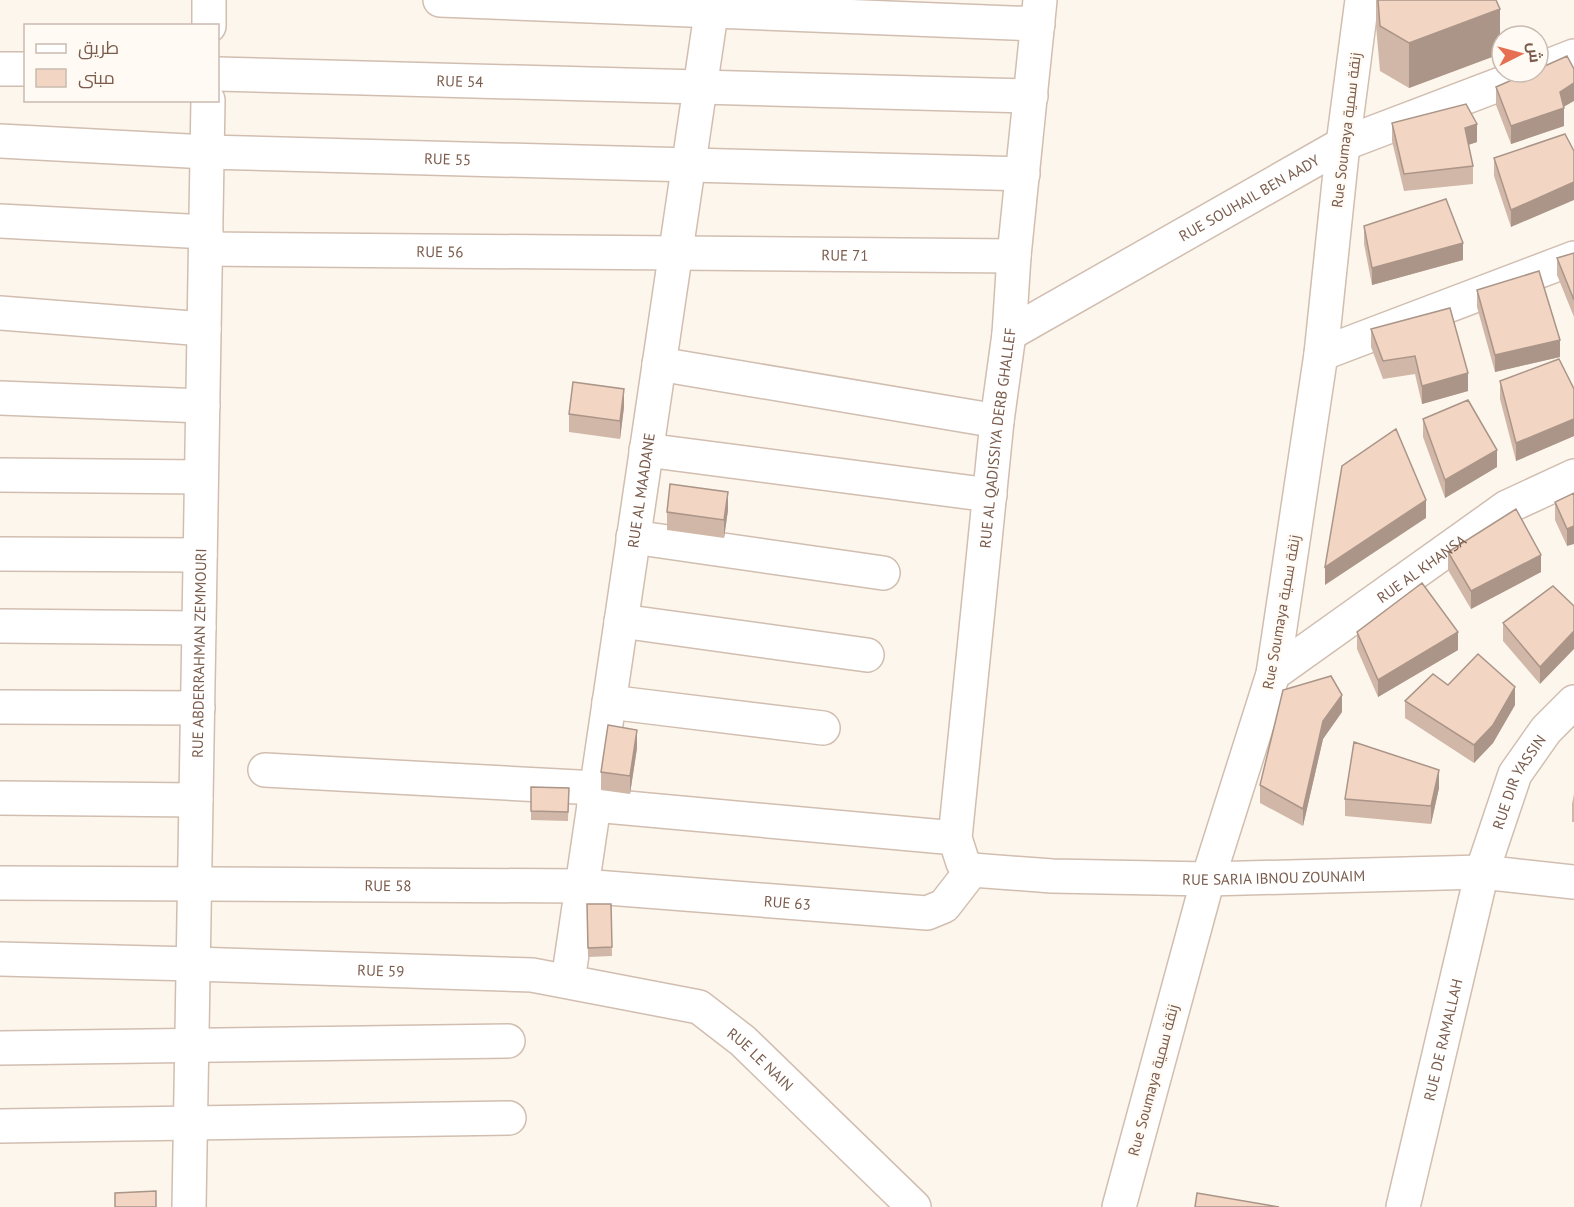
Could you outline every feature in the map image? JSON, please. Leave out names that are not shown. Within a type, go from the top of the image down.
[{"type":"street","points":[[209,0],[209,24]]},
{"type":"street","points":[[440,0],[1039,12]]},
{"type":"street","name":"Rue Soumaya زنقة سمية","points":[[1119,1207],[1208,879],[1273,674],[1321,354],[1343,144],[1362,0]]},
{"type":"street","name":"RUE AL MAADANE","points":[[568,981],[712,5]]},
{"type":"street","name":"RUE AL QADISSIYA DERB GHALLEF","points":[[972,870],[963,863],[955,838],[997,421],[1010,334],[1014,256],[1039,12]]},
{"type":"street","points":[[1550,65],[1574,56]]},
{"type":"street","points":[[0,69],[24,69]]},
{"type":"street","name":"RUE 54","points":[[219,74],[1031,96]]},
{"type":"street","name":"RUE SOUHAIL BEN AADY","points":[[1010,334],[1343,144],[1500,84]]},
{"type":"street","name":"RUE ABDERRAHMAN ZEMMOURI","points":[[189,1207],[208,102]]},
{"type":"street","name":"RUE 55","points":[[0,141],[207,152],[1023,174]]},
{"type":"street","name":"RUE 56","points":[[0,221],[206,240],[676,253]]},
{"type":"street","name":"RUE 71","points":[[676,253],[1014,256]]},
{"type":"street","points":[[1321,354],[1574,258]]},
{"type":"street","points":[[0,313],[204,328]]},
{"type":"street","points":[[659,364],[997,421]]},
{"type":"street","points":[[0,398],[203,406]]},
{"type":"street","points":[[646,450],[990,495]]},
{"type":"street","points":[[0,475],[201,477]]},
{"type":"street","name":"RUE AL KHANSA","points":[[1273,674],[1507,507],[1574,476]]},
{"type":"street","points":[[633,537],[883,573]]},
{"type":"street","points":[[0,554],[200,555]]},
{"type":"street","points":[[621,621],[867,655]]},
{"type":"street","points":[[0,626],[199,628]]},
{"type":"street","points":[[609,702],[823,728]]},
{"type":"street","name":"RUE DIR YASSIN","points":[[1482,872],[1515,774],[1546,730],[1574,702]]},
{"type":"street","points":[[0,707],[198,708]]},
{"type":"street","points":[[265,770],[595,797],[955,838]]},
{"type":"street","points":[[0,798],[196,800]]},
{"type":"street","name":"RUE SARIA IBNOU ZOUNAIM","points":[[972,870],[1052,876],[1208,879],[1482,872],[1574,882]]},
{"type":"street","name":"RUE 63","points":[[582,886],[927,913],[944,906],[972,870]]},
{"type":"street","name":"RUE DE RAMALLAH","points":[[1403,1207],[1482,872]]},
{"type":"street","name":"RUE 58","points":[[0,883],[582,886]]},
{"type":"street","name":"RUE 59","points":[[0,960],[193,963],[532,975],[568,981]]},
{"type":"street","name":"RUE LE NAIN","points":[[568,981],[699,1007],[743,1041],[914,1207]]},
{"type":"street","points":[[0,1048],[508,1041]]},
{"type":"street","points":[[0,1126],[510,1118]]},
{"type":"building","points":[[1378,0],[1496,0],[1500,9],[1409,43],[1380,26]]},
{"type":"building","points":[[1567,56],[1574,69],[1574,83],[1560,92],[1564,108],[1511,126],[1496,87],[1503,84],[1550,84],[1550,64]]},
{"type":"building","points":[[1466,104],[1477,124],[1465,128],[1473,166],[1404,174],[1392,123]]},
{"type":"building","points":[[1565,134],[1574,151],[1574,182],[1511,210],[1494,158]]},
{"type":"building","points":[[1446,199],[1463,243],[1372,268],[1364,226]]},
{"type":"building","points":[[1574,253],[1574,300],[1557,258]]},
{"type":"building","points":[[1539,271],[1560,340],[1495,355],[1477,290]]},
{"type":"building","points":[[1450,308],[1468,373],[1422,386],[1415,356],[1383,361],[1371,329]]},
{"type":"building","points":[[1559,359],[1574,389],[1574,419],[1516,443],[1500,381]]},
{"type":"building","points":[[573,382],[624,389],[620,421],[569,414]]},
{"type":"building","points":[[1468,400],[1497,450],[1445,480],[1423,419]]},
{"type":"building","points":[[1396,429],[1426,500],[1325,567],[1342,466]]},
{"type":"building","points":[[670,484],[728,492],[724,520],[667,512]]},
{"type":"building","points":[[1574,493],[1574,526],[1567,529],[1555,502]]},
{"type":"building","points":[[1516,509],[1541,555],[1471,591],[1448,552]]},
{"type":"building","points":[[1422,583],[1458,632],[1378,680],[1357,632]]},
{"type":"building","points":[[1553,586],[1574,606],[1574,631],[1540,667],[1503,623]]},
{"type":"building","points":[[1478,654],[1515,687],[1493,725],[1474,745],[1405,701],[1433,674],[1448,685]]},
{"type":"building","points":[[1331,676],[1342,695],[1323,721],[1303,809],[1260,785],[1283,690]]},
{"type":"building","points":[[608,725],[637,730],[630,776],[601,772]]},
{"type":"building","points":[[1354,742],[1439,770],[1431,806],[1345,799]]},
{"type":"building","points":[[531,787],[569,788],[568,812],[531,811]]},
{"type":"building","points":[[587,904],[611,904],[612,947],[588,948]]},
{"type":"building","points":[[156,1191],[156,1207],[115,1207],[115,1193]]},
{"type":"building","points":[[1197,1193],[1279,1207],[1195,1207]]}]
